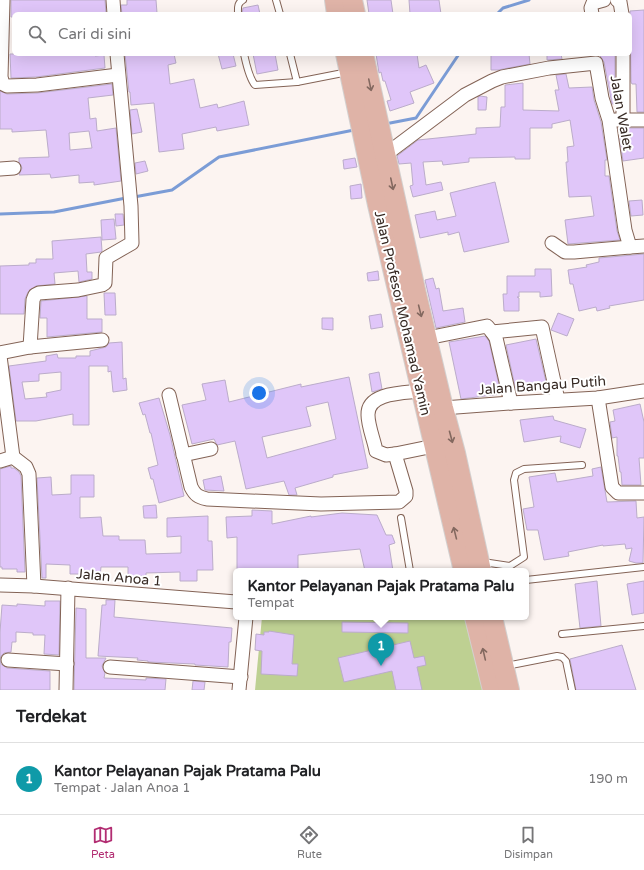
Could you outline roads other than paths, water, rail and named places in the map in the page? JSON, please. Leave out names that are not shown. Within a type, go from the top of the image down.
[{"type":"main road","points":[[335,0],[337,12]]},
{"type":"main road","points":[[352,0],[355,12]]},
{"type":"main road","name":"Jalan Profesor Mohamad Yamin","points":[[363,56],[368,118]]},
{"type":"main road","name":"Jalan Profesor Mohamad Yamin","points":[[347,63],[368,118],[378,150],[427,338],[455,453],[475,568]]},
{"type":"main road","name":"Jalan Profesor Mohamad Yamin","points":[[378,150],[421,391],[434,446],[475,568]]},
{"type":"main road","points":[[476,620],[492,690]]},
{"type":"main road","points":[[493,620],[509,690]]},
{"type":"street","points":[[3,0],[1,77],[3,84],[7,86],[37,85],[118,75]]},
{"type":"street","points":[[113,0],[114,12]]},
{"type":"street","points":[[592,12],[591,8],[593,3],[604,0]]},
{"type":"street","points":[[617,0],[620,2],[622,12]]},
{"type":"street","points":[[30,347],[33,300],[35,295],[39,293],[78,290],[102,285],[105,283],[105,260],[132,244],[131,206],[117,56]]},
{"type":"street","points":[[623,56],[623,120]]},
{"type":"street","name":"Jalan Walet","points":[[378,150],[465,95],[492,81],[502,77],[596,59],[602,98],[609,120],[625,230],[630,247]]},
{"type":"street","points":[[609,120],[644,120]]},
{"type":"street","points":[[0,169],[14,168]]},
{"type":"street","points":[[552,243],[565,252],[644,246]]},
{"type":"street","points":[[427,338],[487,326],[496,338],[512,403]]},
{"type":"street","points":[[492,332],[542,327],[558,400]]},
{"type":"street","points":[[0,352],[30,347],[102,340]]},
{"type":"street","points":[[0,356],[13,457],[26,467],[29,474],[34,586]]},
{"type":"street","points":[[421,391],[380,397],[371,404],[368,415],[376,451],[386,455],[434,446]]},
{"type":"street","name":"Jalan Bangau Putih","points":[[443,408],[598,398],[644,391]]},
{"type":"street","points":[[169,395],[191,487],[194,494],[198,498],[322,504],[399,502],[406,496],[406,486],[395,454]]},
{"type":"street","points":[[598,398],[612,487],[618,493],[644,493]]},
{"type":"street","points":[[183,455],[211,449]]},
{"type":"street","points":[[0,461],[13,457]]},
{"type":"street","name":"Jalan Anoa 1","points":[[0,585],[68,588],[233,602]]},
{"type":"street","points":[[66,690],[68,588]]},
{"type":"street","points":[[110,667],[240,684],[246,620]]},
{"type":"street","points":[[8,660],[67,664]]},
{"type":"lane","points":[[238,12],[238,5],[243,0]]},
{"type":"lane","points":[[276,0],[279,12]]},
{"type":"lane","points":[[245,56],[251,78],[255,85],[297,82],[347,63]]},
{"type":"lane","points":[[290,56],[297,82]]},
{"type":"lane","points":[[475,568],[510,566],[524,557],[514,480],[516,473],[524,469],[582,465]]},
{"type":"lane","points":[[401,518],[409,568]]},
{"type":"lane","points":[[529,580],[644,568]]},
{"type":"lane","points":[[562,634],[644,626]]},
{"type":"lane","points":[[503,667],[557,656],[562,657],[566,661],[572,690]]},
{"type":"waterway","points":[[499,12],[503,8],[529,0]]},
{"type":"waterway","points":[[385,124],[416,118],[458,56]]},
{"type":"waterway","points":[[134,197],[172,190],[219,157],[354,130]]},
{"type":"waterway","points":[[0,214],[54,212],[126,198]]},
{"type":"place","name":"Kantor Pelayanan Pajak Pratama Palu","points":[[381,666]]}]
